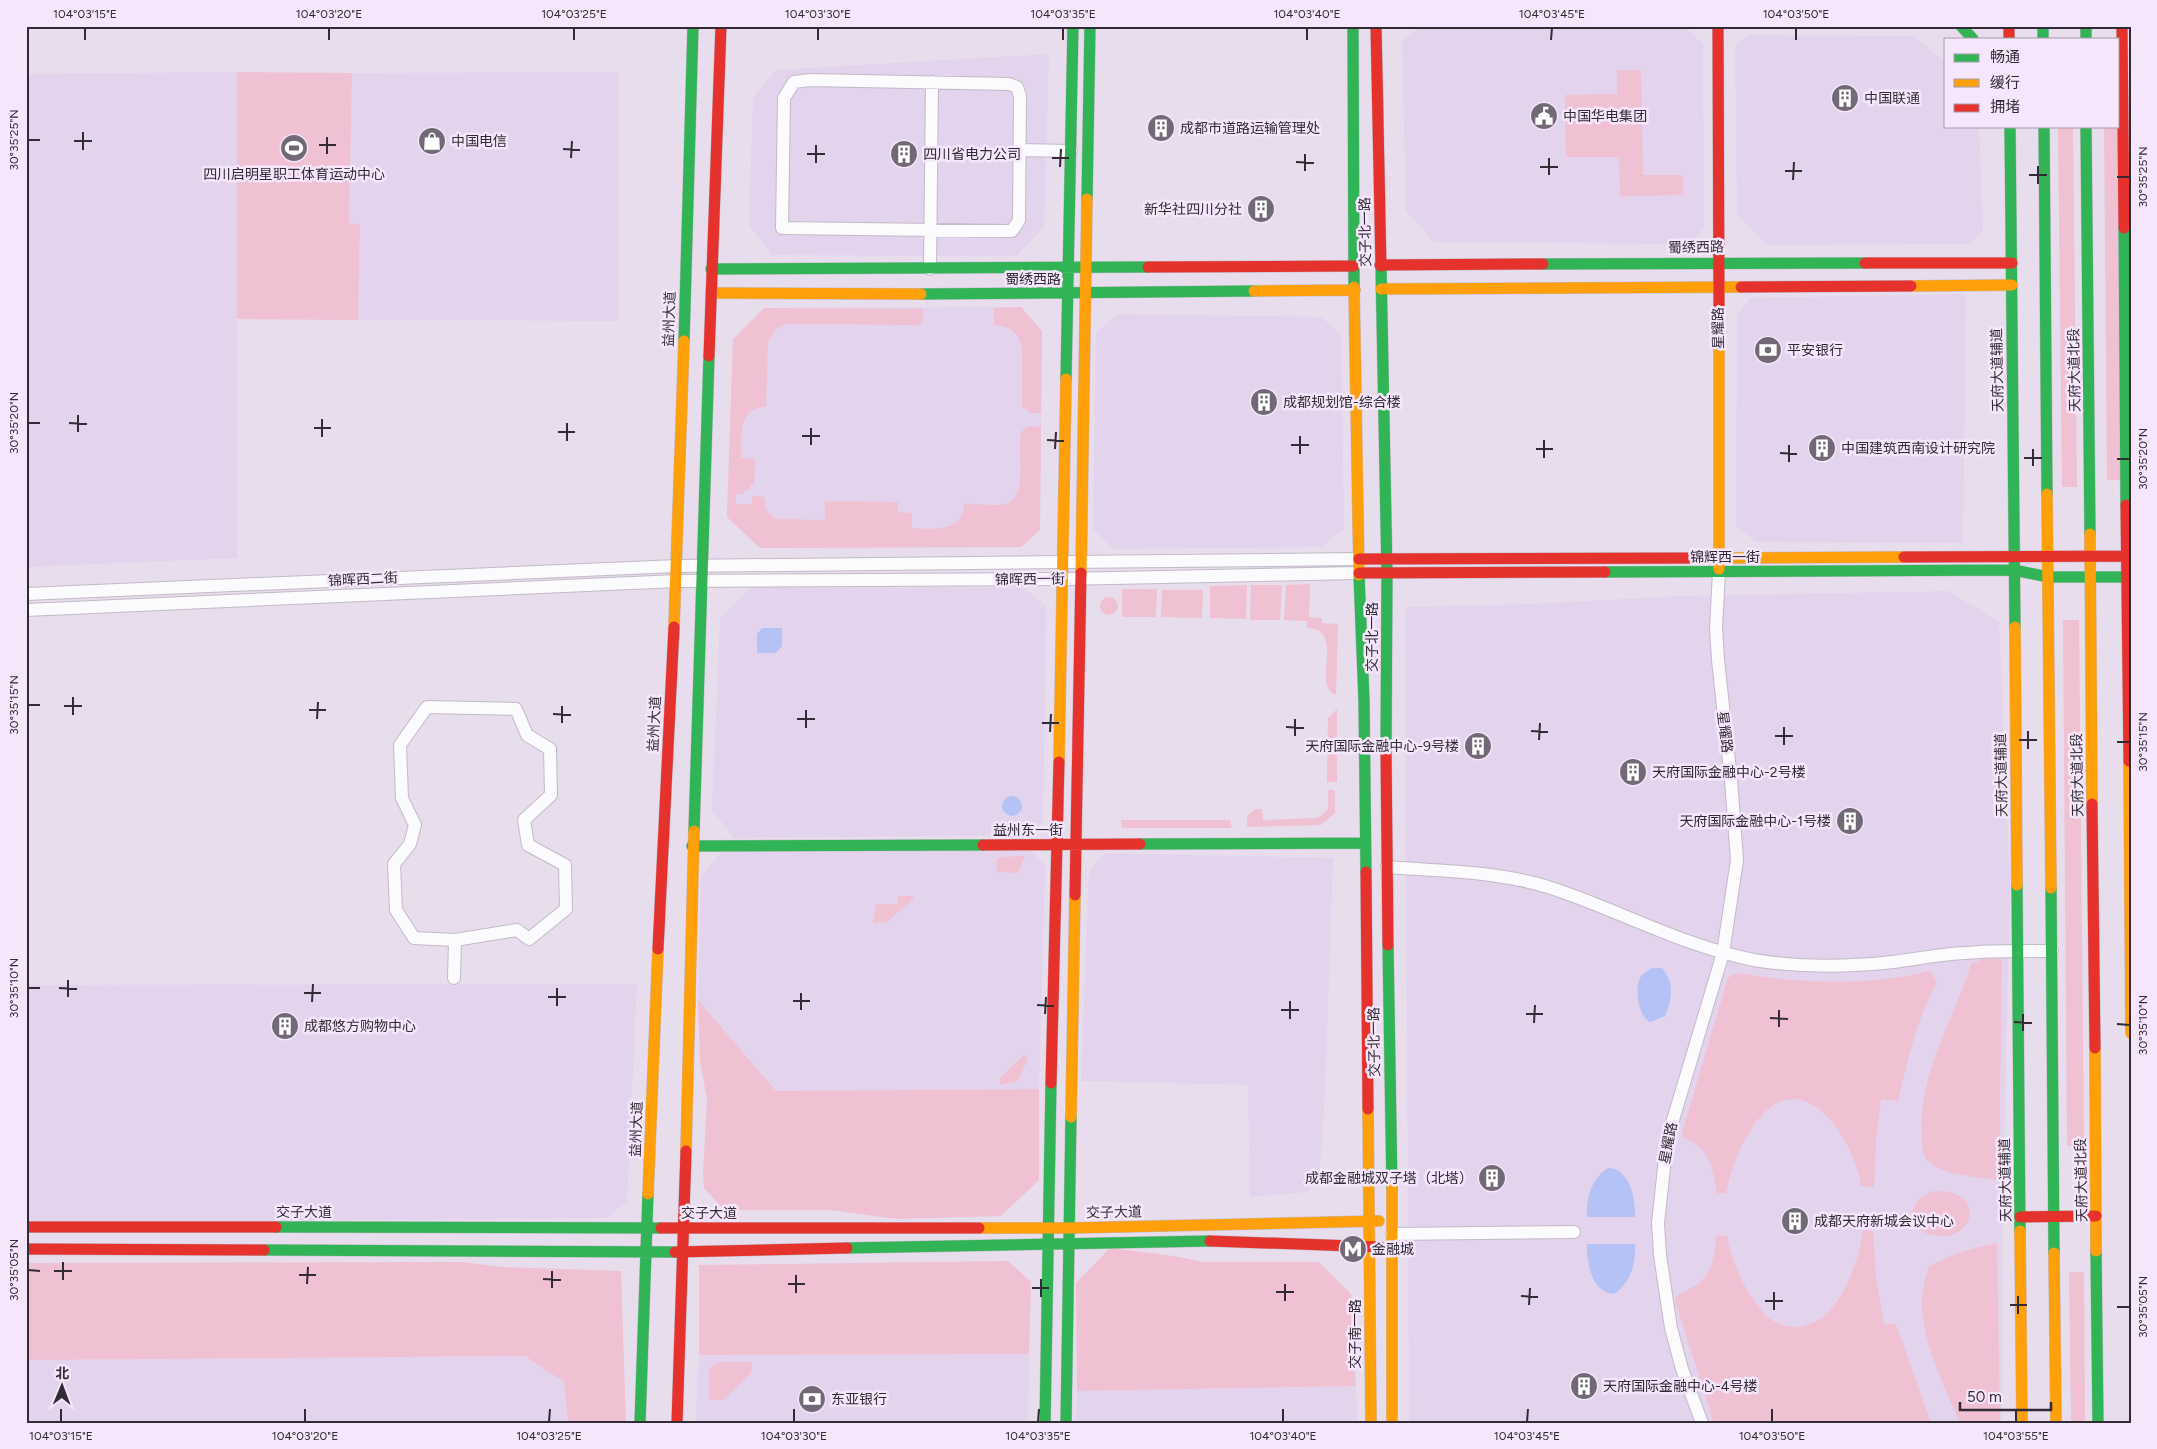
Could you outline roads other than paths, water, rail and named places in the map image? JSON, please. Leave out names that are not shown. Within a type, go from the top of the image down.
[{"type":"street","name":"益州大道","points":[[640,1423],[656,979],[677,581],[692,26]]},
{"type":"street","points":[[677,1423],[684,1229],[700,582],[720,26]]},
{"type":"street","points":[[1045,1423],[1047,1228],[1057,846],[1073,26]]},
{"type":"street","points":[[1066,1423],[1090,26]]},
{"type":"street","name":"交子北一路","points":[[1354,26],[1354,266],[1359,574],[1364,701],[1368,1222],[1370,1246]]},
{"type":"street","name":"交子北一路","points":[[1376,26],[1387,558],[1387,867],[1391,1247]]},
{"type":"street","name":"星耀路","points":[[1702,1423],[1682,1369],[1671,1328],[1660,1255],[1658,1223],[1667,1140],[1724,952],[1737,860],[1716,628],[1719,572],[1720,444],[1718,26]]},
{"type":"street","points":[[1961,26],[1972,38]]},
{"type":"street","points":[[2122,26],[2127,220],[2131,1033]]},
{"type":"street","points":[[2122,67],[2131,59]]},
{"type":"street","points":[[810,80],[932,82],[1009,84],[1017,87],[1020,96],[1019,220],[1012,231],[782,228],[784,98],[794,82],[810,80]]},
{"type":"street","points":[[930,269],[932,82]]},
{"type":"street","name":"天府大道辅道","points":[[2010,128],[2022,1423]]},
{"type":"street","name":"天府大道北段","points":[[2044,128],[2056,1423]]},
{"type":"street","name":"天府大道北段","points":[[2086,128],[2098,1423]]},
{"type":"street","points":[[1019,150],[1071,151]]},
{"type":"street","name":"蜀绣西路","points":[[1380,265],[1718,262],[2012,263]]},
{"type":"street","name":"蜀绣西路","points":[[711,269],[1086,269],[1354,266]]},
{"type":"street","points":[[1381,289],[2012,285]]},
{"type":"street","name":"蜀绣西路","points":[[711,293],[1068,294],[1355,290]]},
{"type":"street","name":"锦辉西一街","points":[[1359,559],[2129,556]]},
{"type":"street","name":"锦晖西一街","points":[[701,565],[1359,559]]},
{"type":"street","name":"锦晖西二街","points":[[26,594],[701,565]]},
{"type":"street","name":"锦辉西一街","points":[[1359,574],[2014,570],[2048,577],[2129,577]]},
{"type":"street","name":"锦晖西一街","points":[[700,582],[1359,574]]},
{"type":"street","name":"锦晖西二街","points":[[26,610],[677,581],[700,582]]},
{"type":"street","points":[[427,707],[516,709],[527,735],[550,748],[551,795],[524,820],[528,845],[565,865],[566,909],[529,939],[517,930],[455,940],[414,938],[396,910],[394,864],[410,844],[415,825],[402,798],[400,745],[427,707]]},
{"type":"street","name":"益州东一街","points":[[692,846],[1057,846],[1365,843]]},
{"type":"street","points":[[1387,867],[1486,874],[1546,886],[1610,908],[1654,929],[1724,952],[1771,962],[1816,967],[1894,962],[1965,952],[2052,950]]},
{"type":"street","points":[[454,978],[455,940]]},
{"type":"street","points":[[2020,1216],[2096,1216]]},
{"type":"street","name":"交子大道","points":[[26,1227],[1070,1228],[1368,1222],[1392,1227]]},
{"type":"street","points":[[1392,1227],[1574,1232]]},
{"type":"street","points":[[26,1249],[683,1252],[1048,1243],[1226,1241],[1391,1247],[1392,1423]]},
{"type":"street","name":"交子南一路","points":[[1370,1246],[1371,1423]]},
{"type":"water","points":[[762,628],[782,628],[782,646],[776,653],[757,653],[757,634]]},
{"type":"water","points":[[1012,796],[1019,799],[1022,806],[1019,813],[1012,816],[1005,813],[1002,806],[1005,799]]},
{"type":"water","points":[[1652,968],[1662,968],[1666,974],[1671,985],[1671,997],[1665,1016],[1650,1022],[1642,1014],[1637,993],[1639,980],[1642,975]]},
{"type":"water","points":[[1608,1168],[1616,1169],[1622,1173],[1630,1186],[1633,1194],[1635,1217],[1587,1217],[1587,1203],[1594,1183],[1602,1172]]},
{"type":"water","points":[[1587,1244],[1635,1244],[1635,1258],[1631,1272],[1625,1284],[1614,1294],[1600,1288],[1592,1275],[1589,1267]]},
{"type":"place","name":"中国联通","points":[[1845,98]]},
{"type":"place","name":"中国华电集团","points":[[1544,116]]},
{"type":"place","name":"成都市道路运输管理处","points":[[1161,128]]},
{"type":"place","name":"中国电信","points":[[432,141]]},
{"type":"place","name":"四川启明星职工体育运动中心","points":[[294,148]]},
{"type":"place","name":"四川省电力公司","points":[[904,154]]},
{"type":"place","name":"新华社四川分社","points":[[1261,209]]},
{"type":"place","name":"平安银行","points":[[1768,350]]},
{"type":"place","name":"成都规划馆-综合楼","points":[[1264,402]]},
{"type":"place","name":"中国建筑西南设计研究院","points":[[1822,448]]},
{"type":"place","name":"天府国际金融中心-9号楼","points":[[1478,746]]},
{"type":"place","name":"天府国际金融中心-2号楼","points":[[1633,772]]},
{"type":"place","name":"天府国际金融中心-1号楼","points":[[1850,821]]},
{"type":"place","name":"成都悠方购物中心","points":[[285,1026]]},
{"type":"place","name":"成都金融城双子塔（北塔）","points":[[1492,1178]]},
{"type":"place","name":"成都天府新城会议中心","points":[[1795,1221]]},
{"type":"place","name":"金融城","points":[[1353,1249]]},
{"type":"place","name":"天府国际金融中心-4号楼","points":[[1584,1386]]},
{"type":"place","name":"东亚银行","points":[[812,1399]]}]
